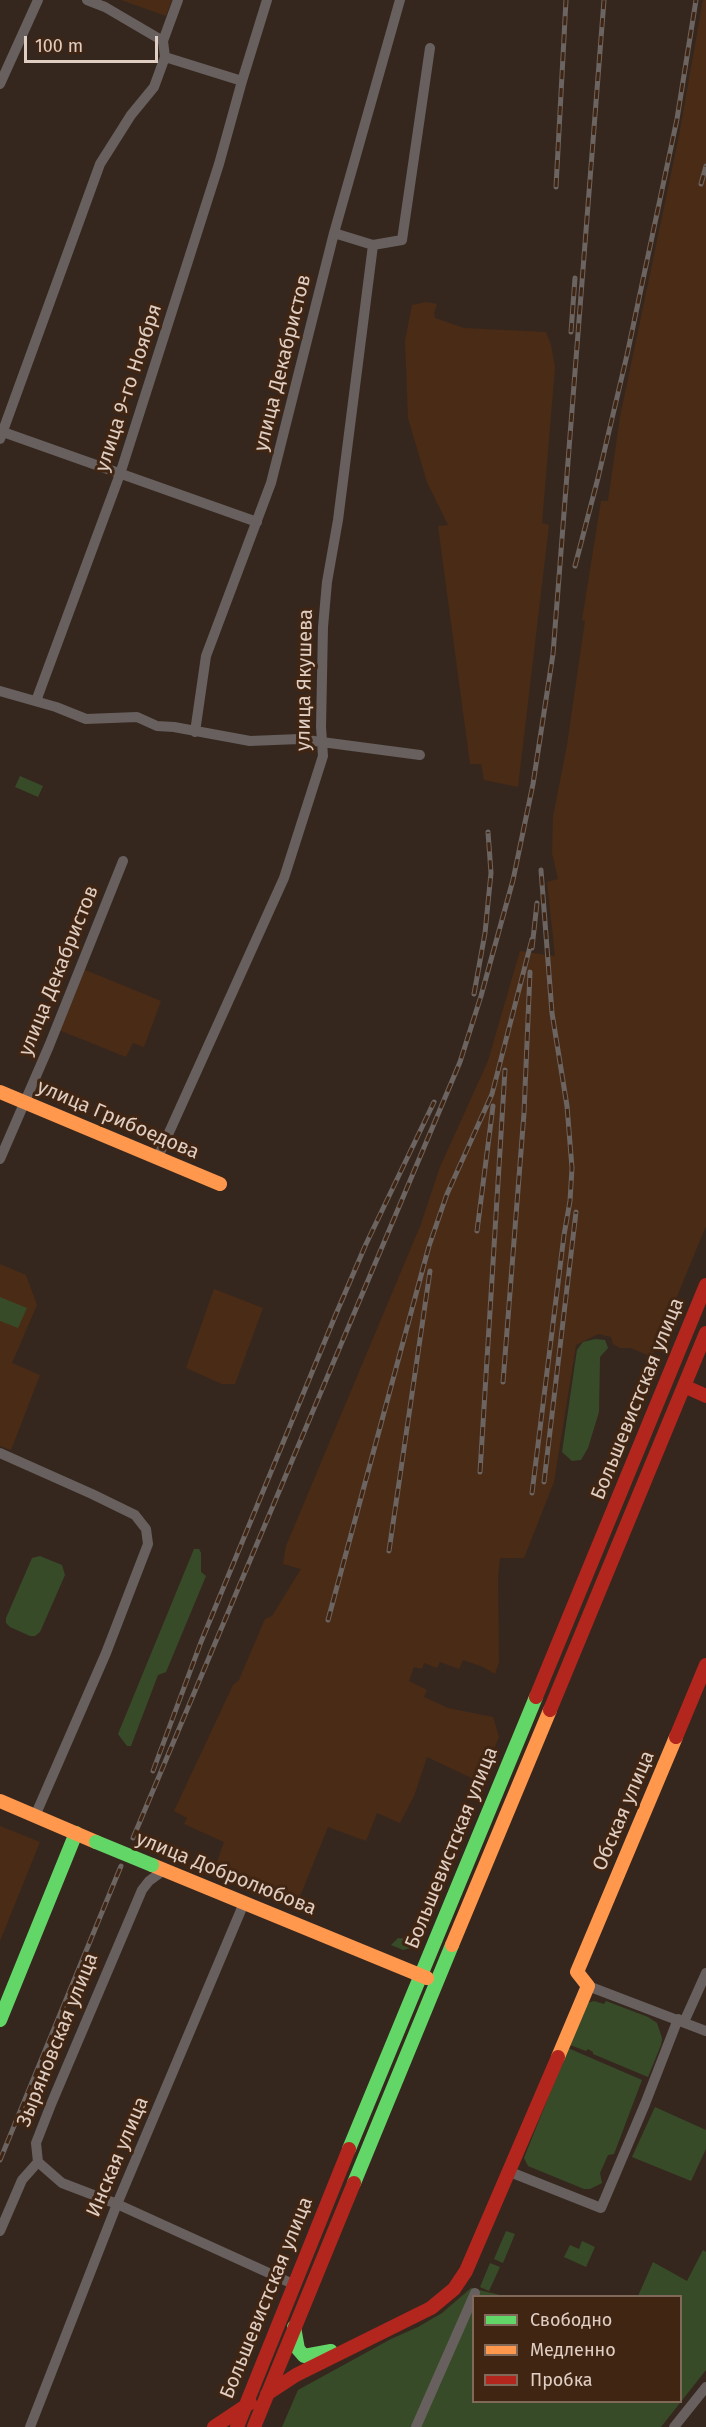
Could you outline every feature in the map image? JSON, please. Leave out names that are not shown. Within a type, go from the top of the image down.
[{"type":"main road","name":"улица Грибоедова","points":[[0,1092],[220,1184]]},
{"type":"main road","name":"Большевистская улица","points":[[237,2427],[293,2284],[706,1285]]},
{"type":"main road","name":"Большевистская улица","points":[[254,2427],[706,1333]]},
{"type":"main road","points":[[684,1386],[706,1396]]},
{"type":"main road","name":"Обская улица","points":[[588,1986],[577,1972],[705,1669]]},
{"type":"main road","name":"улица Добролюбова","points":[[0,1801],[437,1983]]},
{"type":"main road","points":[[0,2020],[76,1833]]},
{"type":"main road","points":[[214,2427],[296,2375],[431,2308],[454,2289],[466,2271],[510,2172],[588,1986]]},
{"type":"main road","points":[[294,2327],[298,2349],[304,2356],[309,2356],[406,2322]]},
{"type":"street","points":[[0,84],[38,0]]},
{"type":"street","points":[[87,0],[105,7],[164,41]]},
{"type":"street","points":[[178,0],[164,41],[165,57],[154,87],[131,115],[100,164],[1,435],[257,522]]},
{"type":"street","name":"улица 9-го Ноября","points":[[36,701],[120,474],[219,164],[267,0]]},
{"type":"street","name":"улица Декабристов","points":[[195,732],[206,656],[271,483],[334,233],[400,0]]},
{"type":"street","points":[[334,233],[373,245],[402,240],[430,48]]},
{"type":"street","points":[[165,57],[242,81]]},
{"type":"street","name":"улица Якушева","points":[[158,1159],[284,878],[323,756],[322,656],[327,582],[338,520],[373,245]]},
{"type":"street","points":[[0,691],[86,718],[137,717],[157,726],[174,726],[249,741],[299,739],[420,755]]},
{"type":"street","name":"улица Декабристов","points":[[0,1159],[123,861]]},
{"type":"street","points":[[0,1453],[135,1515],[146,1529],[148,1544],[106,1653],[35,1816]]},
{"type":"street","name":"Зыряновская улица","points":[[38,2162],[36,2143],[52,2102],[142,1890],[158,1867]]},
{"type":"street","name":"Инская улица","points":[[30,2427],[117,2204],[244,1903]]},
{"type":"street","points":[[510,2172],[601,2208],[681,2020],[706,1972]]},
{"type":"street","points":[[588,1986],[706,2031]]},
{"type":"street","points":[[0,2230],[22,2180],[38,2162],[62,2183],[117,2204],[293,2284]]},
{"type":"street","points":[[416,2427],[472,2300]]},
{"type":"street","points":[[675,2427],[706,2387]]},
{"type":"shaded area","points":[[121,0],[172,0],[166,16]]},
{"type":"shaded area","points":[[703,0],[706,0],[706,1226],[652,1357],[631,1348],[620,1348],[613,1344],[611,1337],[598,1334],[576,1345],[554,1482],[524,1558],[500,1558],[498,1577],[499,1662],[495,1674],[463,1660],[459,1669],[440,1662],[437,1668],[424,1663],[422,1669],[414,1667],[409,1681],[427,1690],[424,1697],[448,1708],[493,1717],[499,1737],[480,1782],[427,1757],[414,1796],[400,1823],[377,1813],[366,1841],[328,1827],[297,1904],[213,1873],[224,1842],[184,1824],[187,1818],[174,1811],[233,1685],[239,1680],[265,1619],[272,1616],[301,1569],[283,1564],[286,1546],[421,1224],[440,1167],[488,1061],[520,951],[555,956],[547,882],[558,879],[552,853],[553,817],[567,745],[585,621],[582,620],[601,501],[608,501],[620,417],[679,136]]},
{"type":"shaded area","points":[[426,302],[437,304],[435,318],[464,328],[546,332],[551,345],[555,367],[542,523],[549,525],[518,787],[484,780],[481,764],[470,764],[438,526],[448,525],[427,482],[408,418],[405,341],[412,305]]},
{"type":"shaded area","points":[[83,969],[161,1001],[144,1047],[133,1043],[126,1057],[59,1030]]},
{"type":"shaded area","points":[[0,1264],[26,1275],[37,1305],[12,1363],[40,1375],[11,1450],[0,1446]]},
{"type":"shaded area","points":[[214,1289],[263,1308],[235,1384],[222,1384],[186,1368]]},
{"type":"shaded area","points":[[0,1826],[40,1842],[0,1941]]},
{"type":"green space","points":[[20,776],[43,786],[38,797],[15,787]]},
{"type":"green space","points":[[0,1297],[27,1308],[18,1328],[0,1321]]},
{"type":"green space","points":[[595,1339],[605,1340],[608,1348],[600,1357],[599,1412],[588,1448],[581,1460],[572,1461],[562,1452],[577,1350],[583,1342]]},
{"type":"green space","points":[[194,1549],[199,1549],[201,1553],[201,1572],[206,1576],[166,1672],[158,1675],[131,1746],[127,1746],[118,1734]]},
{"type":"green space","points":[[40,1556],[62,1565],[65,1575],[40,1632],[35,1636],[30,1636],[10,1627],[6,1623],[6,1618],[32,1558]]},
{"type":"green space","points":[[423,1912],[425,1913],[411,1948],[403,1950],[391,1945],[398,1938],[408,1939],[413,1936]]},
{"type":"green space","points":[[594,2001],[604,2004],[606,2001],[648,2017],[657,2023],[662,2038],[661,2045],[648,2077],[593,2054],[588,2049],[586,2051],[570,2045],[587,2003]]},
{"type":"green space","points":[[568,2048],[642,2080],[614,2154],[608,2155],[600,2173],[602,2183],[590,2189],[584,2189],[528,2166],[524,2158]]},
{"type":"green space","points":[[655,2107],[706,2130],[706,2149],[691,2181],[632,2157]]},
{"type":"green space","points":[[506,2231],[515,2234],[503,2263],[494,2259]]},
{"type":"green space","points":[[582,2241],[595,2247],[586,2267],[564,2257],[570,2245],[579,2249]]},
{"type":"green space","points":[[703,2250],[706,2252],[706,2370],[682,2400],[682,2295],[638,2295],[653,2262],[687,2281]]},
{"type":"green space","points":[[490,2263],[500,2267],[489,2291],[480,2287]]},
{"type":"green space","points":[[471,2288],[500,2295],[472,2295],[472,2403],[680,2403],[661,2427],[282,2427],[298,2390],[442,2313]]},
{"type":"railway","points":[[556,187],[566,0]]},
{"type":"railway","points":[[133,1838],[460,1062],[513,880],[533,784],[553,654],[604,0]]},
{"type":"railway","points":[[575,566],[627,355],[677,119],[696,0]]},
{"type":"railway","points":[[701,184],[706,166]]},
{"type":"railway","points":[[571,332],[575,278]]},
{"type":"railway","points":[[474,994],[485,933],[491,873],[488,832]]},
{"type":"railway","points":[[532,1493],[570,1201],[572,1168],[567,1106],[552,1013],[541,870]]},
{"type":"railway","points":[[532,948],[537,903]]},
{"type":"railway","points":[[328,1620],[429,1246],[447,1194],[492,1094],[532,939]]},
{"type":"railway","points":[[503,1382],[524,1113],[530,972]]},
{"type":"railway","points":[[480,1472],[505,1070]]},
{"type":"railway","points":[[153,1771],[201,1642],[336,1314],[366,1244],[434,1102]]},
{"type":"railway","points":[[477,1231],[493,1106]]},
{"type":"railway","points":[[544,1482],[576,1212]]},
{"type":"railway","points":[[389,1551],[430,1271]]},
{"type":"railway","points":[[0,2160],[121,1866]]},
{"type":"traffic: fast","points":[[349,2149],[536,1697]]},
{"type":"traffic: fast","points":[[0,2020],[76,1833]]},
{"type":"traffic: fast","points":[[96,1842],[152,1865]]},
{"type":"traffic: fast","points":[[354,2183],[452,1945]]},
{"type":"traffic: fast","points":[[294,2327],[298,2349],[304,2356],[331,2351]]},
{"type":"traffic: slow","points":[[0,1092],[220,1184]]},
{"type":"traffic: slow","points":[[452,1945],[550,1710]]},
{"type":"traffic: slow","points":[[558,2057],[588,1986],[577,1972],[676,1737]]},
{"type":"traffic: slow","points":[[0,1801],[96,1842]]},
{"type":"traffic: slow","points":[[152,1865],[427,1978]]},
{"type":"traffic: jam","points":[[536,1697],[706,1285]]},
{"type":"traffic: jam","points":[[550,1710],[706,1333]]},
{"type":"traffic: jam","points":[[684,1386],[706,1396]]},
{"type":"traffic: jam","points":[[676,1737],[706,1665]]},
{"type":"traffic: jam","points":[[267,2394],[296,2375],[431,2308],[454,2289],[466,2271],[558,2057]]},
{"type":"traffic: jam","points":[[237,2427],[349,2149]]},
{"type":"traffic: jam","points":[[254,2427],[354,2183]]},
{"type":"traffic: jam","points":[[214,2427],[250,2403]]}]
